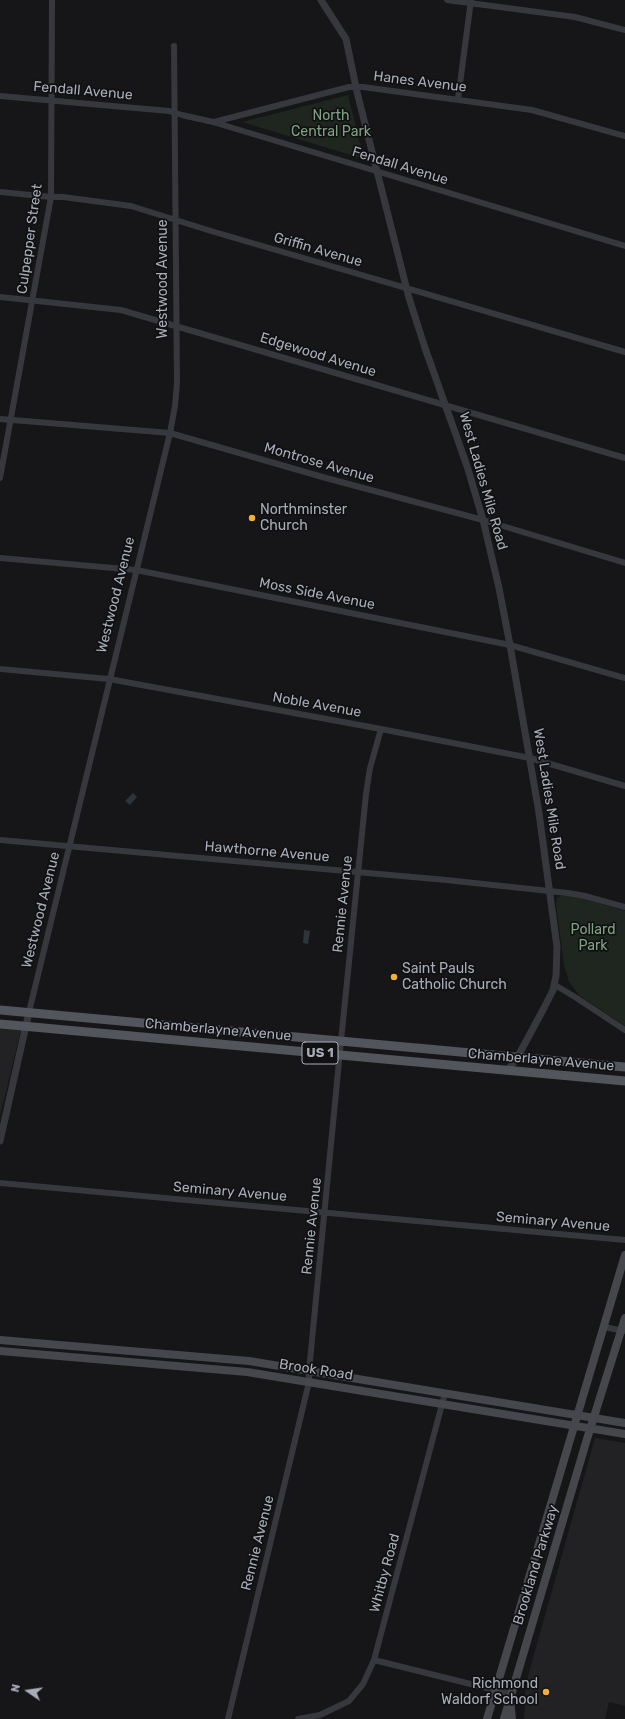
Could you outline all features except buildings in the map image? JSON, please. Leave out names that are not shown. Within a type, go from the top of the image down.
[{"type":"main road","name":"Chamberlayne Avenue","points":[[0,1010],[625,1068]]},
{"type":"main road","name":"Chamberlayne Avenue","points":[[0,1024],[625,1081]]},
{"type":"main road","name":"Brookland Parkway","points":[[487,1719],[625,1255]]},
{"type":"main road","name":"Brookland Parkway","points":[[504,1719],[594,1418],[623,1331],[625,1318]]},
{"type":"main road","name":"Brook Road","points":[[0,1340],[226,1359],[309,1371],[625,1423]]},
{"type":"main road","name":"Brook Road","points":[[0,1351],[224,1369],[625,1434]]},
{"type":"main road","points":[[511,1696],[512,1719]]},
{"type":"street","name":"Culpepper Street","points":[[0,478],[34,301],[51,197],[50,148],[52,100],[52,0]]},
{"type":"street","name":"West Ladies Mile Road","points":[[321,0],[346,39],[356,87],[406,287],[425,348],[467,466],[483,520],[499,588],[540,813],[557,956],[555,985],[517,1058],[507,1071]]},
{"type":"street","points":[[447,0],[575,17],[625,30]]},
{"type":"street","points":[[458,99],[471,2]]},
{"type":"street","name":"Westwood Avenue","points":[[0,1141],[29,1012],[170,433],[177,383],[174,46]]},
{"type":"street","name":"Hanes Avenue","points":[[213,122],[349,87],[356,87],[458,99],[532,110],[625,136]]},
{"type":"street","name":"Fendall Avenue","points":[[0,96],[175,113],[213,122],[625,246]]},
{"type":"street","name":"Griffin Avenue","points":[[0,192],[124,204],[625,352]]},
{"type":"street","name":"Edgewood Avenue","points":[[0,297],[121,310],[625,458]]},
{"type":"street","name":"Montrose Avenue","points":[[0,419],[170,433],[483,520],[625,563]]},
{"type":"street","name":"Moss Side Avenue","points":[[0,558],[136,570],[510,645],[625,678]]},
{"type":"street","name":"Noble Avenue","points":[[0,669],[110,679],[381,729],[530,758],[625,786]]},
{"type":"street","name":"Rennie Avenue","points":[[228,1719],[309,1382],[341,1041],[368,781],[374,750],[381,729]]},
{"type":"street","name":"Hawthorne Avenue","points":[[0,840],[550,891],[585,896],[625,908]]},
{"type":"street","points":[[555,985],[625,1030]]},
{"type":"street","name":"Seminary Avenue","points":[[0,1183],[625,1240]]},
{"type":"street","points":[[604,1327],[623,1331]]},
{"type":"street","name":"Whitby Road","points":[[298,1719],[320,1715],[349,1701],[363,1684],[374,1660],[445,1393]]},
{"type":"street","points":[[374,1660],[511,1696]]},
{"type":"shaded area","points":[[133,793],[137,797],[130,805],[125,801]]},
{"type":"shaded area","points":[[304,930],[310,931],[308,944],[303,943]]},
{"type":"shaded area","points":[[0,1029],[21,1030],[0,1116]]},
{"type":"shaded area","points":[[595,1438],[625,1443],[625,1706],[609,1702],[605,1719],[524,1719],[526,1683]]},
{"type":"green space","name":"North Central Park","points":[[348,95],[364,159],[242,122]]},
{"type":"green space","name":"Pollard Park","points":[[563,895],[581,898],[625,911],[625,1026],[580,996],[569,982],[564,965],[556,905],[557,898]]},
{"type":"place","name":"Northminster Church","points":[[252,518]]},
{"type":"place","name":"Saint Pauls Catholic Church","points":[[394,977]]},
{"type":"place","name":"Richmond Waldorf School","points":[[546,1692]]}]
